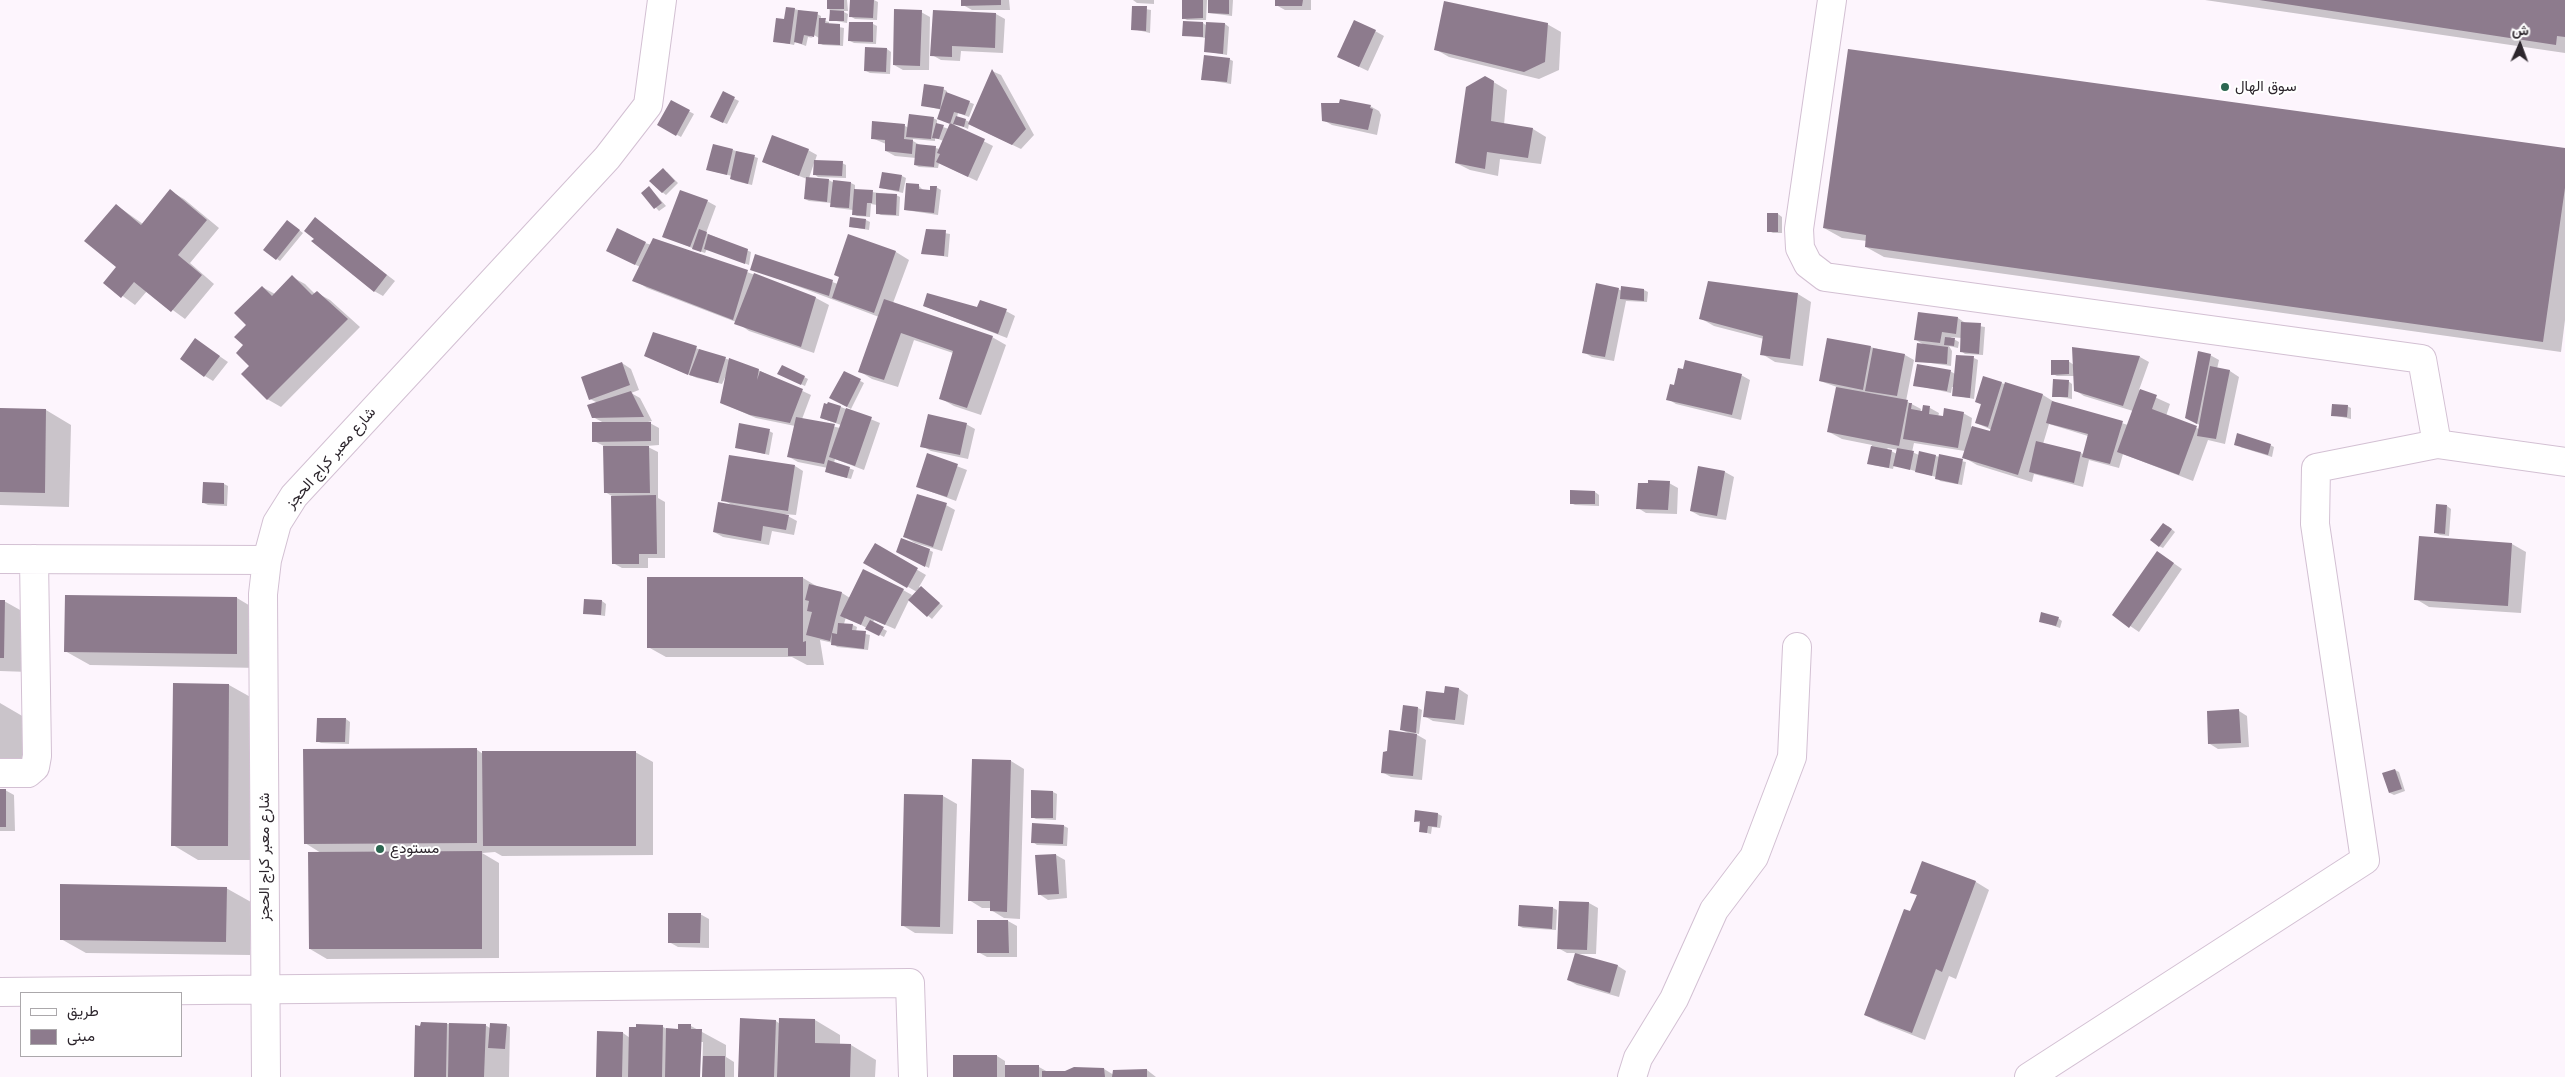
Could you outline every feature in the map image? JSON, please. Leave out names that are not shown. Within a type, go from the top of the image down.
[{"type":"street","name":"شارع معبر كراج الحجز","points":[[266,1077],[264,594],[268,560],[277,523],[294,496],[607,158],[648,105],[662,0]]},
{"type":"street","points":[[1832,0],[1799,229],[1800,248],[1808,264],[1825,277],[2422,359],[2437,444]]},
{"type":"street","points":[[2029,1077],[2365,860],[2315,524],[2316,468],[2437,444],[2565,462]]},
{"type":"street","points":[[0,559],[268,560]]},
{"type":"street","points":[[0,773],[28,773],[35,767],[37,756],[34,559]]},
{"type":"street","points":[[1632,1077],[1638,1058],[1674,999],[1714,910],[1754,857],[1792,757],[1797,647]]},
{"type":"street","points":[[0,992],[910,983],[913,1077]]},
{"type":"building","points":[[827,0],[844,0],[844,9],[827,9]]},
{"type":"building","points":[[850,0],[874,0],[873,18],[849,17]]},
{"type":"building","points":[[961,0],[1001,0],[1001,5],[961,6]]},
{"type":"building","points":[[1182,0],[1203,0],[1203,18],[1182,19]]},
{"type":"building","points":[[1208,0],[1229,0],[1229,14],[1208,13]]},
{"type":"building","points":[[1275,0],[1303,0],[1302,6],[1275,6]]},
{"type":"building","points":[[2259,0],[2565,0],[2565,37],[2557,36],[2556,45]]},
{"type":"building","points":[[1444,1],[1548,23],[1545,62],[1524,72],[1434,50]]},
{"type":"building","points":[[1132,6],[1147,6],[1146,31],[1131,30]]},
{"type":"building","points":[[786,7],[795,8],[790,44],[773,42],[776,18],[784,19]]},
{"type":"building","points":[[894,9],[922,10],[920,66],[893,65]]},
{"type":"building","points":[[798,10],[818,12],[814,37],[804,35],[802,44],[794,42]]},
{"type":"building","points":[[830,10],[844,11],[844,21],[829,21]]},
{"type":"building","points":[[933,10],[996,13],[995,48],[952,46],[952,57],[930,56]]},
{"type":"building","points":[[819,18],[826,18],[825,23],[840,24],[840,45],[818,44]]},
{"type":"building","points":[[1354,20],[1376,30],[1359,67],[1337,57]]},
{"type":"building","points":[[1183,21],[1203,22],[1203,37],[1182,36]]},
{"type":"building","points":[[849,22],[873,22],[873,42],[848,41]]},
{"type":"building","points":[[1206,22],[1225,23],[1223,54],[1204,52]]},
{"type":"building","points":[[865,47],[887,48],[886,72],[864,71]]},
{"type":"building","points":[[1848,49],[2565,148],[2565,188],[2543,342],[1865,247],[1866,235],[1823,228]]},
{"type":"building","points":[[1204,55],[1230,58],[1227,82],[1201,80]]},
{"type":"building","points":[[992,69],[1026,129],[1012,145],[968,124]]},
{"type":"building","points":[[1485,76],[1494,81],[1491,121],[1533,128],[1528,158],[1487,152],[1485,169],[1455,163],[1466,87]]},
{"type":"building","points":[[924,84],[944,87],[940,109],[921,106]]},
{"type":"building","points":[[723,91],[735,97],[723,123],[710,117]]},
{"type":"building","points":[[946,92],[970,101],[965,115],[954,112],[950,124],[937,119]]},
{"type":"building","points":[[1340,99],[1371,105],[1370,108],[1373,109],[1368,130],[1322,121],[1321,103],[1339,103]]},
{"type":"building","points":[[671,100],[690,110],[676,136],[657,125]]},
{"type":"building","points":[[909,114],[934,117],[931,139],[906,137]]},
{"type":"building","points":[[956,116],[966,119],[964,127],[953,124]]},
{"type":"building","points":[[872,121],[905,124],[904,139],[913,140],[912,154],[885,151],[885,140],[871,139]]},
{"type":"building","points":[[936,123],[944,125],[939,139],[932,138]]},
{"type":"building","points":[[950,123],[985,139],[968,177],[936,162],[940,154],[937,153]]},
{"type":"building","points":[[772,135],[809,149],[799,176],[762,162]]},
{"type":"building","points":[[713,144],[733,149],[727,175],[706,170]]},
{"type":"building","points":[[916,144],[936,146],[934,167],[914,165]]},
{"type":"building","points":[[736,151],[755,155],[748,184],[730,179]]},
{"type":"building","points":[[814,160],[843,161],[842,176],[813,175]]},
{"type":"building","points":[[663,168],[675,181],[662,193],[649,181]]},
{"type":"building","points":[[882,172],[902,175],[899,191],[879,188]]},
{"type":"building","points":[[806,177],[829,179],[827,202],[804,199]]},
{"type":"building","points":[[833,180],[851,182],[849,208],[830,207]]},
{"type":"building","points":[[906,183],[919,184],[919,189],[930,190],[930,186],[937,186],[934,213],[904,210]]},
{"type":"building","points":[[649,186],[662,203],[654,209],[641,193]]},
{"type":"building","points":[[170,189],[207,220],[178,255],[202,275],[171,312],[134,282],[121,298],[103,283],[116,267],[84,241],[116,204],[141,225]]},
{"type":"building","points":[[854,189],[873,190],[872,203],[867,203],[866,216],[852,215]]},
{"type":"building","points":[[680,190],[708,200],[690,247],[662,237]]},
{"type":"building","points":[[876,193],[897,194],[896,215],[876,214]]},
{"type":"building","points":[[1767,213],[1778,213],[1778,232],[1767,232]]},
{"type":"building","points":[[315,217],[387,275],[374,292],[311,241],[314,239],[304,231]]},
{"type":"building","points":[[850,217],[866,219],[865,229],[849,227]]},
{"type":"building","points":[[287,220],[300,230],[276,260],[263,250]]},
{"type":"building","points":[[617,228],[646,242],[635,265],[606,251]]},
{"type":"building","points":[[699,229],[707,232],[701,252],[692,249]]},
{"type":"building","points":[[926,229],[946,230],[944,256],[921,254]]},
{"type":"building","points":[[708,234],[748,249],[745,264],[704,249]]},
{"type":"building","points":[[848,234],[896,251],[874,313],[832,298],[839,277],[834,275]]},
{"type":"building","points":[[653,238],[748,270],[733,320],[632,281]]},
{"type":"building","points":[[755,254],[833,280],[829,296],[750,270]]},
{"type":"building","points":[[754,273],[816,297],[801,347],[734,324]]},
{"type":"building","points":[[292,275],[312,295],[317,291],[348,319],[267,400],[241,374],[249,366],[236,353],[243,345],[234,337],[246,325],[234,313],[262,286],[272,296]]},
{"type":"building","points":[[1708,281],[1798,293],[1790,359],[1760,355],[1763,336],[1699,319]]},
{"type":"building","points":[[1596,283],[1619,288],[1605,357],[1582,353]]},
{"type":"building","points":[[1621,286],[1644,289],[1644,301],[1620,299]]},
{"type":"building","points":[[927,293],[977,307],[980,300],[1007,309],[998,334],[923,306]]},
{"type":"building","points":[[884,299],[993,336],[967,408],[939,399],[953,351],[901,333],[884,380],[858,372]]},
{"type":"building","points":[[1918,312],[1958,317],[1956,334],[1942,332],[1940,343],[1914,340]]},
{"type":"building","points":[[1961,322],[1981,323],[1979,354],[1960,352]]},
{"type":"building","points":[[653,332],[697,346],[688,375],[644,356]]},
{"type":"building","points":[[1945,337],[1955,338],[1954,346],[1944,345]]},
{"type":"building","points":[[195,338],[220,356],[204,377],[180,359]]},
{"type":"building","points":[[1827,338],[1871,346],[1863,390],[1819,381]]},
{"type":"building","points":[[1917,343],[1948,347],[1947,364],[1915,362]]},
{"type":"building","points":[[2072,347],[2140,356],[2123,406],[2074,391]]},
{"type":"building","points":[[1873,348],[1905,354],[1897,396],[1865,391]]},
{"type":"building","points":[[699,349],[726,357],[718,383],[689,375]]},
{"type":"building","points":[[2198,351],[2211,354],[2197,424],[2185,418]]},
{"type":"building","points":[[1956,355],[1974,356],[1970,398],[1952,396]]},
{"type":"building","points":[[729,358],[759,369],[757,380],[760,371],[803,389],[790,423],[750,415],[720,403]]},
{"type":"building","points":[[1685,360],[1742,374],[1732,415],[1666,400],[1670,384],[1674,385],[1678,368],[1683,369]]},
{"type":"building","points":[[2051,360],[2069,360],[2069,374],[2051,375]]},
{"type":"building","points":[[622,362],[630,385],[589,400],[581,377]]},
{"type":"building","points":[[1917,364],[1951,370],[1947,391],[1913,386]]},
{"type":"building","points":[[782,365],[805,376],[801,385],[777,374]]},
{"type":"building","points":[[2210,366],[2230,370],[2216,439],[2197,436]]},
{"type":"building","points":[[844,371],[861,379],[847,407],[829,398]]},
{"type":"building","points":[[1983,376],[2002,382],[1988,427],[1975,423],[1981,404],[1975,402]]},
{"type":"building","points":[[2053,379],[2069,380],[2068,397],[2052,397]]},
{"type":"building","points":[[2005,382],[2043,394],[2018,475],[1962,458],[1972,426],[1990,431]]},
{"type":"building","points":[[1836,387],[1908,400],[1899,446],[1827,432]]},
{"type":"building","points":[[2140,389],[2157,395],[2152,409],[2197,426],[2179,475],[2117,452]]},
{"type":"building","points":[[631,391],[644,417],[592,418],[587,405]]},
{"type":"building","points":[[2052,401],[2123,421],[2110,464],[2082,457],[2088,434],[2046,423]]},
{"type":"building","points":[[828,402],[841,406],[836,423],[820,418],[824,403],[827,404]]},
{"type":"building","points":[[1909,403],[1912,403],[1911,409],[1922,411],[1923,405],[1930,406],[1929,414],[1943,416],[1944,408],[1964,412],[1958,448],[1903,439]]},
{"type":"building","points":[[2332,404],[2348,405],[2347,417],[2331,416]]},
{"type":"building","points":[[0,408],[46,409],[45,493],[0,492]]},
{"type":"building","points":[[846,408],[872,417],[855,466],[829,457]]},
{"type":"building","points":[[928,414],[967,423],[960,455],[920,447]]},
{"type":"building","points":[[796,417],[835,424],[824,464],[787,457]]},
{"type":"building","points":[[592,422],[651,422],[651,441],[592,442]]},
{"type":"building","points":[[739,423],[770,429],[765,454],[735,448]]},
{"type":"building","points":[[2237,433],[2271,444],[2268,455],[2234,445]]},
{"type":"building","points":[[2036,441],[2081,452],[2074,483],[2029,472]]},
{"type":"building","points":[[603,446],[649,446],[650,493],[604,493]]},
{"type":"building","points":[[1871,446],[1892,450],[1889,468],[1867,464]]},
{"type":"building","points":[[1897,448],[1914,451],[1910,470],[1893,466]]},
{"type":"building","points":[[1919,451],[1936,455],[1932,476],[1915,472]]},
{"type":"building","points":[[927,453],[958,464],[947,497],[916,487]]},
{"type":"building","points":[[1939,454],[1963,459],[1958,484],[1935,479]]},
{"type":"building","points":[[729,455],[795,465],[788,511],[721,501]]},
{"type":"building","points":[[828,460],[850,467],[847,478],[825,472]]},
{"type":"building","points":[[1698,466],[1725,471],[1717,516],[1690,511]]},
{"type":"building","points":[[1648,480],[1670,481],[1668,510],[1636,509],[1638,483],[1648,483]]},
{"type":"building","points":[[203,482],[224,483],[224,504],[202,503]]},
{"type":"building","points":[[1570,490],[1595,491],[1595,504],[1570,504]]},
{"type":"building","points":[[917,494],[947,503],[933,547],[903,537]]},
{"type":"building","points":[[656,495],[657,554],[639,554],[639,564],[612,564],[611,496]]},
{"type":"building","points":[[718,502],[789,515],[786,530],[763,526],[761,541],[713,532]]},
{"type":"building","points":[[2436,504],[2447,505],[2445,534],[2434,533]]},
{"type":"building","points":[[2163,523],[2172,529],[2159,547],[2150,540]]},
{"type":"building","points":[[2419,536],[2512,543],[2508,606],[2414,600]]},
{"type":"building","points":[[901,538],[930,549],[925,567],[896,552]]},
{"type":"building","points":[[875,543],[918,568],[907,588],[863,563]]},
{"type":"building","points":[[2157,551],[2174,563],[2129,628],[2112,615]]},
{"type":"building","points":[[863,569],[904,589],[885,625],[865,616],[861,625],[840,616]]},
{"type":"building","points":[[647,577],[803,577],[803,642],[806,641],[806,656],[788,656],[788,648],[647,648]]},
{"type":"building","points":[[809,584],[842,592],[830,641],[806,635],[812,612],[807,611],[809,601],[805,600]]},
{"type":"building","points":[[921,586],[940,603],[927,617],[908,600]]},
{"type":"building","points":[[65,595],[237,597],[237,654],[64,652]]},
{"type":"building","points":[[584,599],[602,600],[601,615],[583,614]]},
{"type":"building","points":[[0,600],[5,600],[4,658],[0,658]]},
{"type":"building","points":[[2041,612],[2059,617],[2056,626],[2039,622]]},
{"type":"building","points":[[870,620],[884,627],[879,636],[865,629]]},
{"type":"building","points":[[838,623],[853,624],[852,630],[866,631],[864,649],[831,645],[832,633],[837,634]]},
{"type":"building","points":[[173,683],[229,684],[228,846],[171,846]]},
{"type":"building","points":[[1445,686],[1459,688],[1455,720],[1423,717],[1426,691],[1444,693]]},
{"type":"building","points":[[1403,705],[1418,707],[1416,733],[1400,730]]},
{"type":"building","points":[[2239,709],[2241,743],[2208,744],[2207,711]]},
{"type":"building","points":[[317,718],[346,718],[345,742],[316,742]]},
{"type":"building","points":[[1389,730],[1417,734],[1413,776],[1381,773],[1383,752],[1387,751]]},
{"type":"building","points":[[477,748],[477,843],[304,844],[303,749]]},
{"type":"building","points":[[482,751],[636,751],[636,846],[483,846]]},
{"type":"building","points":[[972,759],[1011,760],[1007,912],[990,911],[990,901],[968,901]]},
{"type":"building","points":[[2395,769],[2402,789],[2389,793],[2382,773]]},
{"type":"building","points":[[0,789],[6,789],[6,827],[0,827]]},
{"type":"building","points":[[1031,790],[1053,791],[1053,818],[1031,818]]},
{"type":"building","points":[[904,794],[943,795],[940,927],[901,926]]},
{"type":"building","points":[[1415,810],[1438,813],[1437,827],[1428,826],[1427,833],[1419,832],[1420,821],[1414,822]]},
{"type":"building","points":[[1032,823],[1064,825],[1063,844],[1031,843]]},
{"type":"building","points":[[482,851],[482,949],[309,949],[308,852]]},
{"type":"building","points":[[1056,854],[1059,894],[1038,895],[1035,855]]},
{"type":"building","points":[[1922,861],[1976,881],[1942,972],[1936,969],[1912,1033],[1864,1015],[1904,909],[1910,911],[1917,895],[1910,893]]},
{"type":"building","points":[[60,884],[227,887],[226,942],[60,940]]},
{"type":"building","points":[[1559,901],[1589,902],[1587,950],[1557,949]]},
{"type":"building","points":[[1519,905],[1553,907],[1552,929],[1518,926]]},
{"type":"building","points":[[668,913],[701,913],[700,943],[668,943]]},
{"type":"building","points":[[977,920],[1008,920],[1009,953],[977,953]]},
{"type":"building","points":[[1575,953],[1618,965],[1610,993],[1567,980]]},
{"type":"building","points":[[740,1018],[776,1020],[774,1077],[738,1077]]},
{"type":"building","points":[[779,1018],[815,1019],[815,1043],[851,1044],[850,1077],[777,1077]]},
{"type":"building","points":[[421,1022],[447,1023],[446,1077],[414,1077],[415,1025],[420,1026]]},
{"type":"building","points":[[449,1023],[486,1024],[484,1077],[448,1077]]},
{"type":"building","points":[[490,1023],[507,1024],[505,1049],[488,1048]]},
{"type":"building","points":[[636,1024],[663,1025],[662,1077],[628,1077],[629,1027],[636,1027]]},
{"type":"building","points":[[678,1024],[691,1024],[691,1029],[702,1029],[700,1077],[665,1077],[666,1028],[678,1029]]},
{"type":"building","points":[[597,1031],[623,1032],[622,1077],[596,1077]]},
{"type":"building","points":[[953,1055],[997,1055],[997,1077],[953,1077]]},
{"type":"building","points":[[703,1056],[725,1056],[725,1077],[702,1077]]},
{"type":"building","points":[[1005,1065],[1039,1065],[1039,1077],[1005,1077]]},
{"type":"building","points":[[1074,1067],[1104,1068],[1105,1077],[1042,1077],[1042,1071],[1065,1071]]},
{"type":"building","points":[[1147,1069],[1147,1077],[1112,1077],[1113,1070]]},
{"type":"place","name":"سوق الهال","points":[[2225,87]]},
{"type":"place","name":"مستودع","points":[[380,849]]}]
